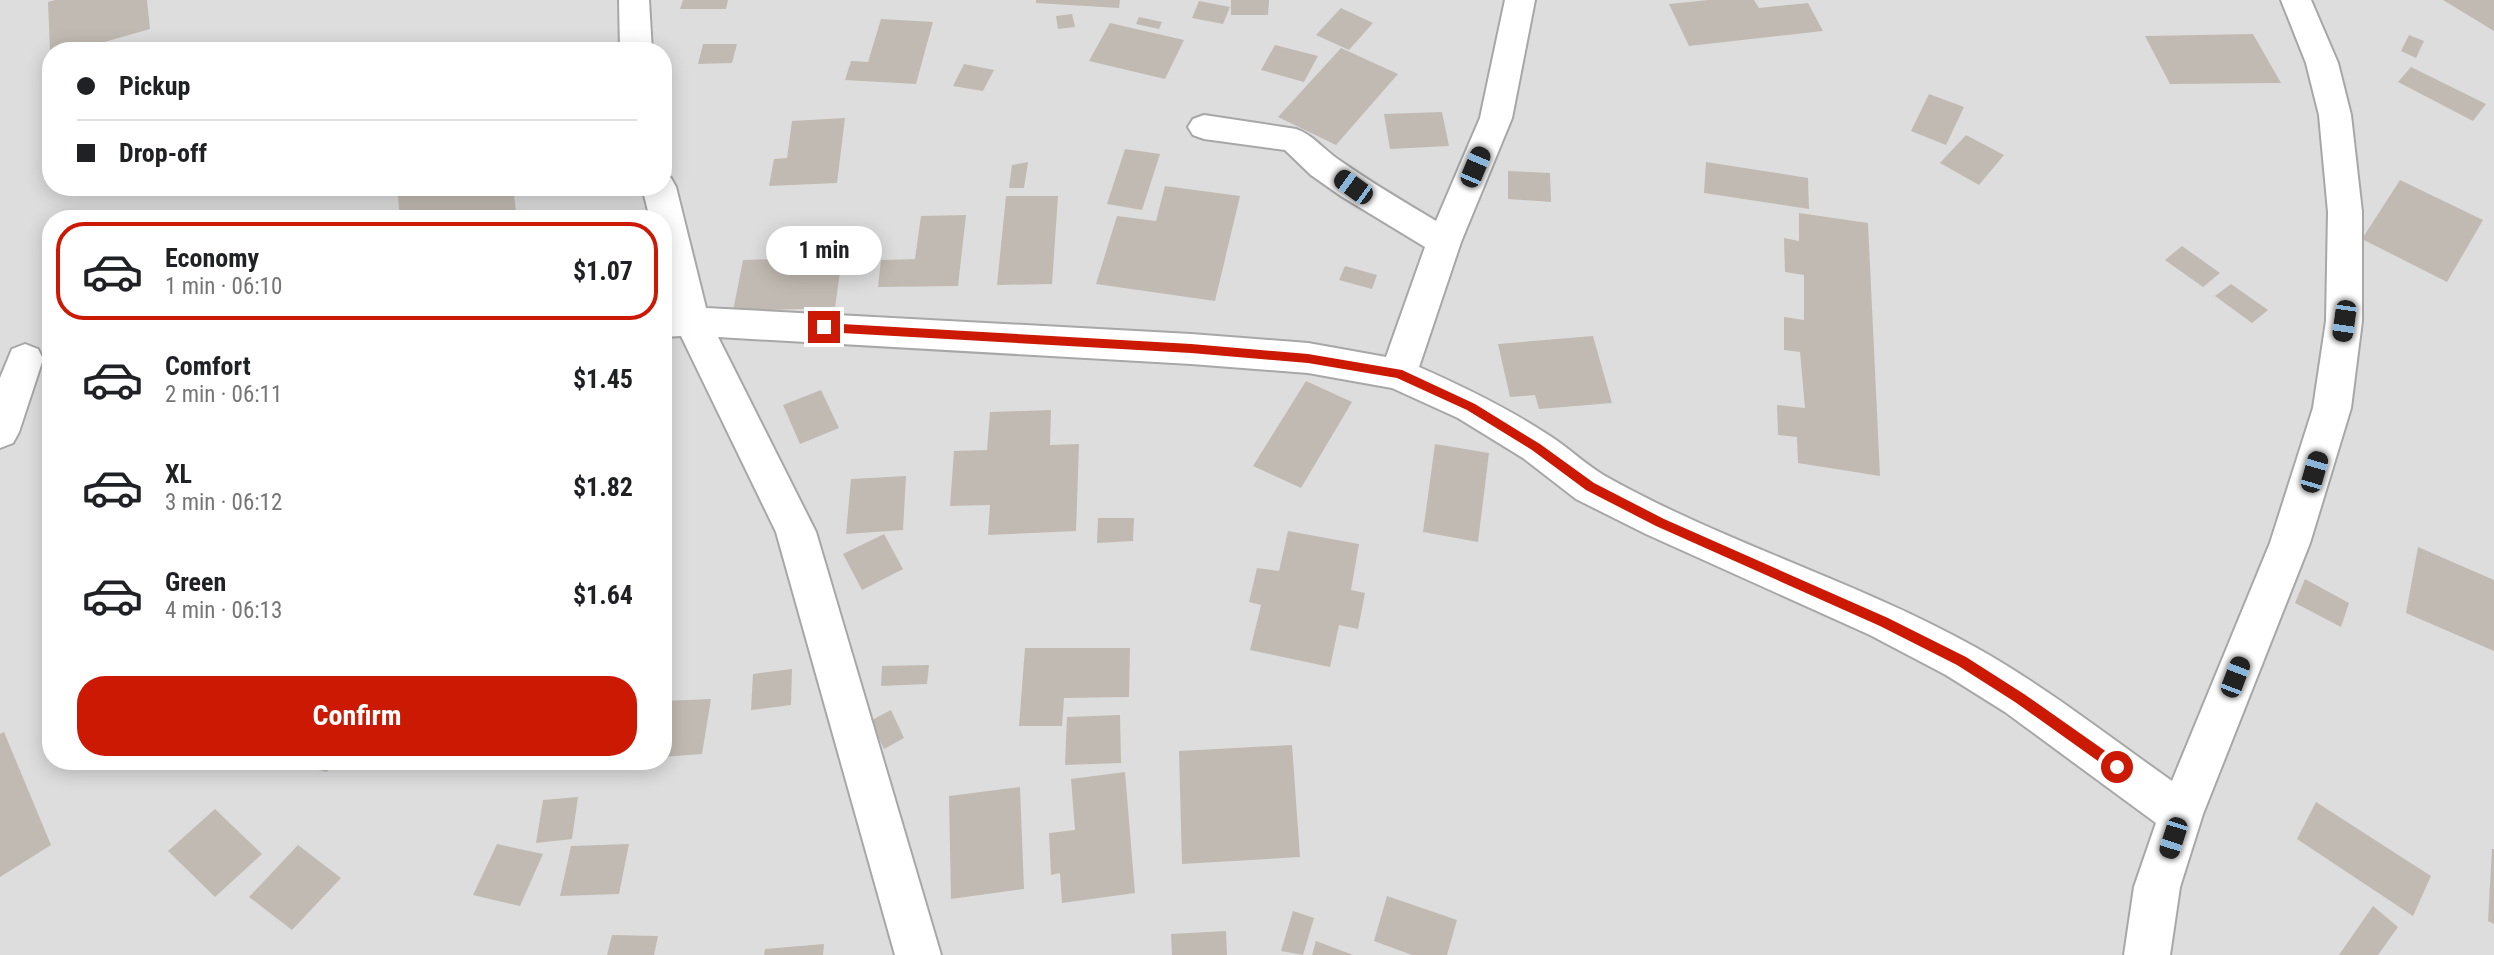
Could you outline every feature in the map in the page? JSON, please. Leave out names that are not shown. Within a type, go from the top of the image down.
[{"type":"street","points":[[634,0],[636,42]]},
{"type":"street","points":[[1398,373],[1444,242],[1496,118],[1520,0]]},
{"type":"street","points":[[2147,955],[2157,887],[2181,814],[2290,543],[2332,408],[2344,321],[2345,212],[2335,115],[2322,63],[2296,0]]},
{"type":"street","points":[[1205,127],[1284,136],[1297,142],[1323,166],[1353,187],[1444,242]]},
{"type":"street","points":[[672,284],[677,322],[735,404],[796,532],[918,955]]},
{"type":"street","points":[[677,322],[1191,349],[1308,358],[1398,373],[1471,407],[1536,447],[1590,487],[1660,522],[1884,622],[1961,661],[2041,713],[2181,814]]},
{"type":"street","points":[[0,432],[25,358]]},
{"type":"shaded area","points":[[0,0],[2494,0],[2494,955],[0,955]]},
{"type":"building","points":[[147,0],[150,29],[104,42],[50,42],[48,2]]},
{"type":"building","points":[[683,0],[728,0],[726,9],[680,9]]},
{"type":"building","points":[[1036,0],[1120,0],[1119,8],[1036,3]]},
{"type":"building","points":[[1231,0],[1269,0],[1268,15],[1231,15]]},
{"type":"building","points":[[1709,0],[1754,0],[1759,8],[1808,3],[1823,31],[1689,46],[1669,4]]},
{"type":"building","points":[[2443,0],[2494,0],[2494,31]]},
{"type":"building","points":[[1199,1],[1230,7],[1223,24],[1192,18]]},
{"type":"building","points":[[1341,8],[1373,23],[1349,50],[1316,35]]},
{"type":"building","points":[[1072,14],[1075,27],[1058,29],[1056,16]]},
{"type":"building","points":[[1139,17],[1162,22],[1159,29],[1136,24]]},
{"type":"building","points":[[881,19],[933,22],[916,84],[845,80],[851,61],[868,62]]},
{"type":"building","points":[[1110,23],[1184,40],[1165,79],[1089,61]]},
{"type":"building","points":[[2253,34],[2281,83],[2170,84],[2145,36]]},
{"type":"building","points":[[2409,35],[2424,41],[2416,58],[2401,51]]},
{"type":"building","points":[[703,44],[737,44],[732,63],[698,64]]},
{"type":"building","points":[[1275,45],[1318,56],[1304,82],[1261,70]]},
{"type":"building","points":[[1341,48],[1398,74],[1336,145],[1278,117]]},
{"type":"building","points":[[964,64],[994,70],[983,91],[953,86]]},
{"type":"building","points":[[2411,67],[2486,104],[2473,121],[2398,82]]},
{"type":"building","points":[[1929,94],[1964,107],[1946,145],[1911,131]]},
{"type":"building","points":[[1442,112],[1449,146],[1390,149],[1384,114]]},
{"type":"building","points":[[845,118],[837,183],[769,186],[774,159],[787,158],[792,121]]},
{"type":"building","points":[[1966,135],[2004,155],[1979,185],[1940,163]]},
{"type":"building","points":[[1125,149],[1160,154],[1142,210],[1107,204]]},
{"type":"building","points":[[1028,162],[1024,188],[1009,188],[1012,165]]},
{"type":"building","points":[[1706,162],[1808,178],[1809,209],[1704,193]]},
{"type":"building","points":[[1508,171],[1550,173],[1551,202],[1508,199]]},
{"type":"building","points":[[2400,180],[2483,220],[2447,282],[2362,239]]},
{"type":"building","points":[[1165,186],[1240,196],[1215,301],[1096,284],[1117,216],[1156,221]]},
{"type":"building","points":[[398,196],[514,196],[516,210],[399,210]]},
{"type":"building","points":[[1006,196],[1058,196],[1052,284],[997,285]]},
{"type":"building","points":[[1799,213],[1868,223],[1880,476],[1798,463],[1797,437],[1778,435],[1777,405],[1805,408],[1800,352],[1784,350],[1784,317],[1804,320],[1804,275],[1785,272],[1784,238],[1799,241]]},
{"type":"building","points":[[966,215],[958,286],[878,287],[881,260],[915,259],[921,216]]},
{"type":"building","points":[[2182,246],[2220,273],[2203,287],[2165,260]]},
{"type":"building","points":[[842,257],[835,308],[733,311],[743,260]]},
{"type":"building","points":[[1345,266],[1377,275],[1372,289],[1339,280]]},
{"type":"building","points":[[2231,284],[2268,310],[2252,323],[2215,296]]},
{"type":"building","points":[[1593,336],[1612,403],[1539,409],[1535,395],[1510,397],[1498,344]]},
{"type":"building","points":[[1306,381],[1352,402],[1301,488],[1253,466]]},
{"type":"building","points":[[821,390],[839,428],[800,444],[783,405]]},
{"type":"building","points":[[1051,410],[1050,445],[1079,444],[1076,531],[988,535],[990,505],[950,506],[954,451],[987,450],[990,412]]},
{"type":"building","points":[[1435,444],[1489,453],[1478,542],[1423,532]]},
{"type":"building","points":[[906,476],[903,530],[846,534],[851,479]]},
{"type":"building","points":[[1098,518],[1134,518],[1133,541],[1097,543]]},
{"type":"building","points":[[1288,531],[1359,544],[1351,590],[1365,593],[1358,629],[1339,625],[1330,667],[1250,650],[1261,605],[1249,602],[1257,568],[1279,571]]},
{"type":"building","points":[[884,534],[903,569],[862,590],[843,554]]},
{"type":"building","points":[[2418,547],[2494,580],[2494,651],[2406,613]]},
{"type":"building","points":[[2305,579],[2349,603],[2341,627],[2295,603]]},
{"type":"building","points":[[1025,648],[1130,648],[1129,697],[1064,698],[1062,726],[1019,726]]},
{"type":"building","points":[[929,665],[927,684],[881,686],[882,666]]},
{"type":"building","points":[[792,669],[791,705],[751,710],[753,674]]},
{"type":"building","points":[[711,699],[702,754],[672,756],[672,701]]},
{"type":"building","points":[[891,710],[904,738],[884,749],[870,721]]},
{"type":"building","points":[[1120,715],[1121,763],[1065,765],[1067,717]]},
{"type":"building","points":[[4,732],[51,845],[0,877],[0,734]]},
{"type":"building","points":[[1292,745],[1300,857],[1182,864],[1179,751]]},
{"type":"building","points":[[1125,772],[1135,893],[1062,903],[1060,873],[1051,875],[1049,833],[1075,830],[1071,779]]},
{"type":"building","points":[[1020,787],[1024,889],[951,899],[949,796]]},
{"type":"building","points":[[578,797],[572,839],[536,843],[543,800]]},
{"type":"building","points":[[2316,802],[2431,876],[2413,916],[2297,839]]},
{"type":"building","points":[[215,809],[262,854],[215,897],[168,851]]},
{"type":"building","points":[[497,844],[543,854],[520,906],[473,895]]},
{"type":"building","points":[[629,844],[619,894],[560,896],[571,846]]},
{"type":"building","points":[[298,845],[341,878],[292,930],[249,897]]},
{"type":"building","points":[[2494,849],[2494,924],[2488,921]]},
{"type":"building","points":[[1387,896],[1457,920],[1447,955],[1412,955],[1374,941]]},
{"type":"building","points":[[2373,906],[2398,927],[2378,955],[2339,955]]},
{"type":"building","points":[[1293,911],[1314,918],[1303,955],[1281,951]]},
{"type":"building","points":[[1226,931],[1227,955],[1172,955],[1171,934]]},
{"type":"building","points":[[612,935],[658,936],[654,955],[607,955]]},
{"type":"building","points":[[1316,941],[1353,955],[1312,955]]},
{"type":"building","points":[[824,944],[823,955],[764,955],[765,949]]},
{"type":"route","points":[[824,327],[1308,358],[1398,373],[1471,407],[1536,447],[1590,487],[1660,522],[1884,622],[1961,661],[2020,698],[2117,767]]}]
